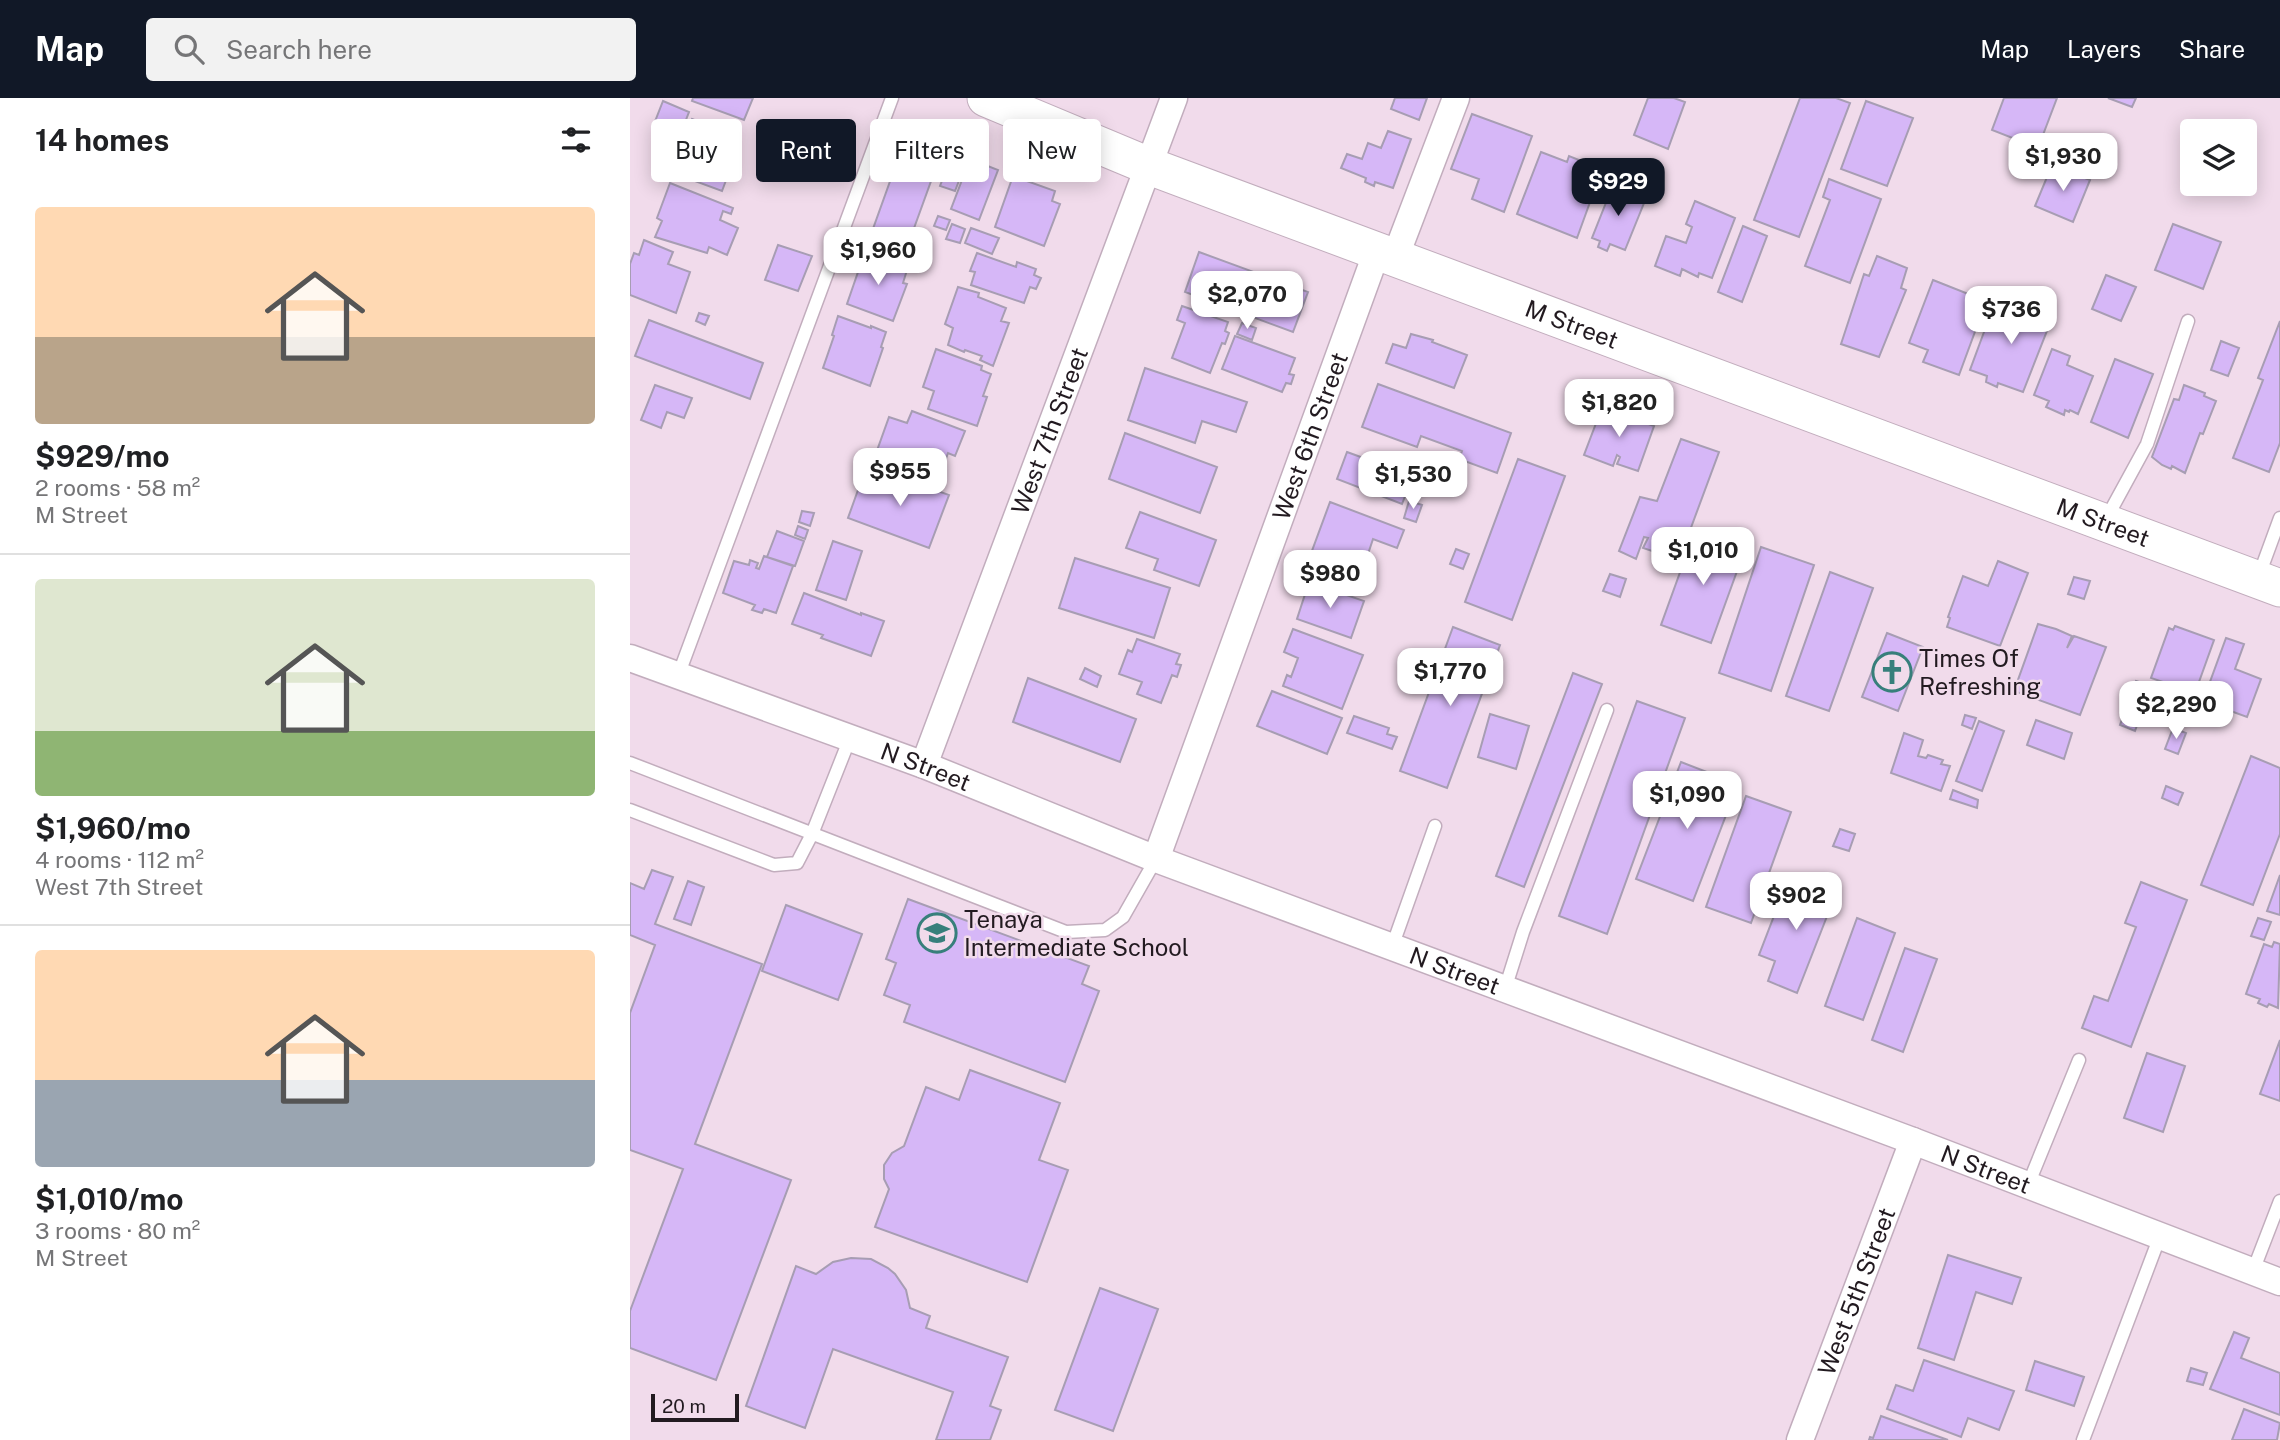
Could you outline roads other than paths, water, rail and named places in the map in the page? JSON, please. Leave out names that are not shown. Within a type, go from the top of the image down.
[{"type":"street","name":"M Street","points":[[986,98],[1149,166],[2269,583]]},
{"type":"street","name":"West 7th Street","points":[[924,765],[1174,98]]},
{"type":"street","name":"West 6th Street","points":[[1156,859],[1386,254],[1456,98]]},
{"type":"street","name":"N Street","points":[[630,658],[924,765],[1156,859],[1913,1141],[2280,1282]]},
{"type":"street","name":"West 5th Street","points":[[1800,1440],[1913,1141]]},
{"type":"lane","points":[[678,677],[892,98]]},
{"type":"lane","points":[[2105,521],[2147,444],[2188,321]]},
{"type":"lane","points":[[2269,583],[2280,518]]},
{"type":"lane","points":[[1506,989],[1523,932],[1607,710]]},
{"type":"lane","points":[[630,810],[774,865],[797,863],[812,834],[850,738]]},
{"type":"lane","points":[[630,763],[1066,932],[1105,930],[1123,917],[1156,859]]},
{"type":"lane","points":[[1392,947],[1435,826]]},
{"type":"lane","points":[[2028,1185],[2079,1060]]},
{"type":"lane","points":[[2253,1271],[2280,1201]]},
{"type":"lane","points":[[2083,1440],[2160,1236]]},
{"type":"place","name":"Times Of Refreshing","points":[[1892,672]]},
{"type":"place","name":"Tenaya Intermediate School","points":[[937,933]]}]
